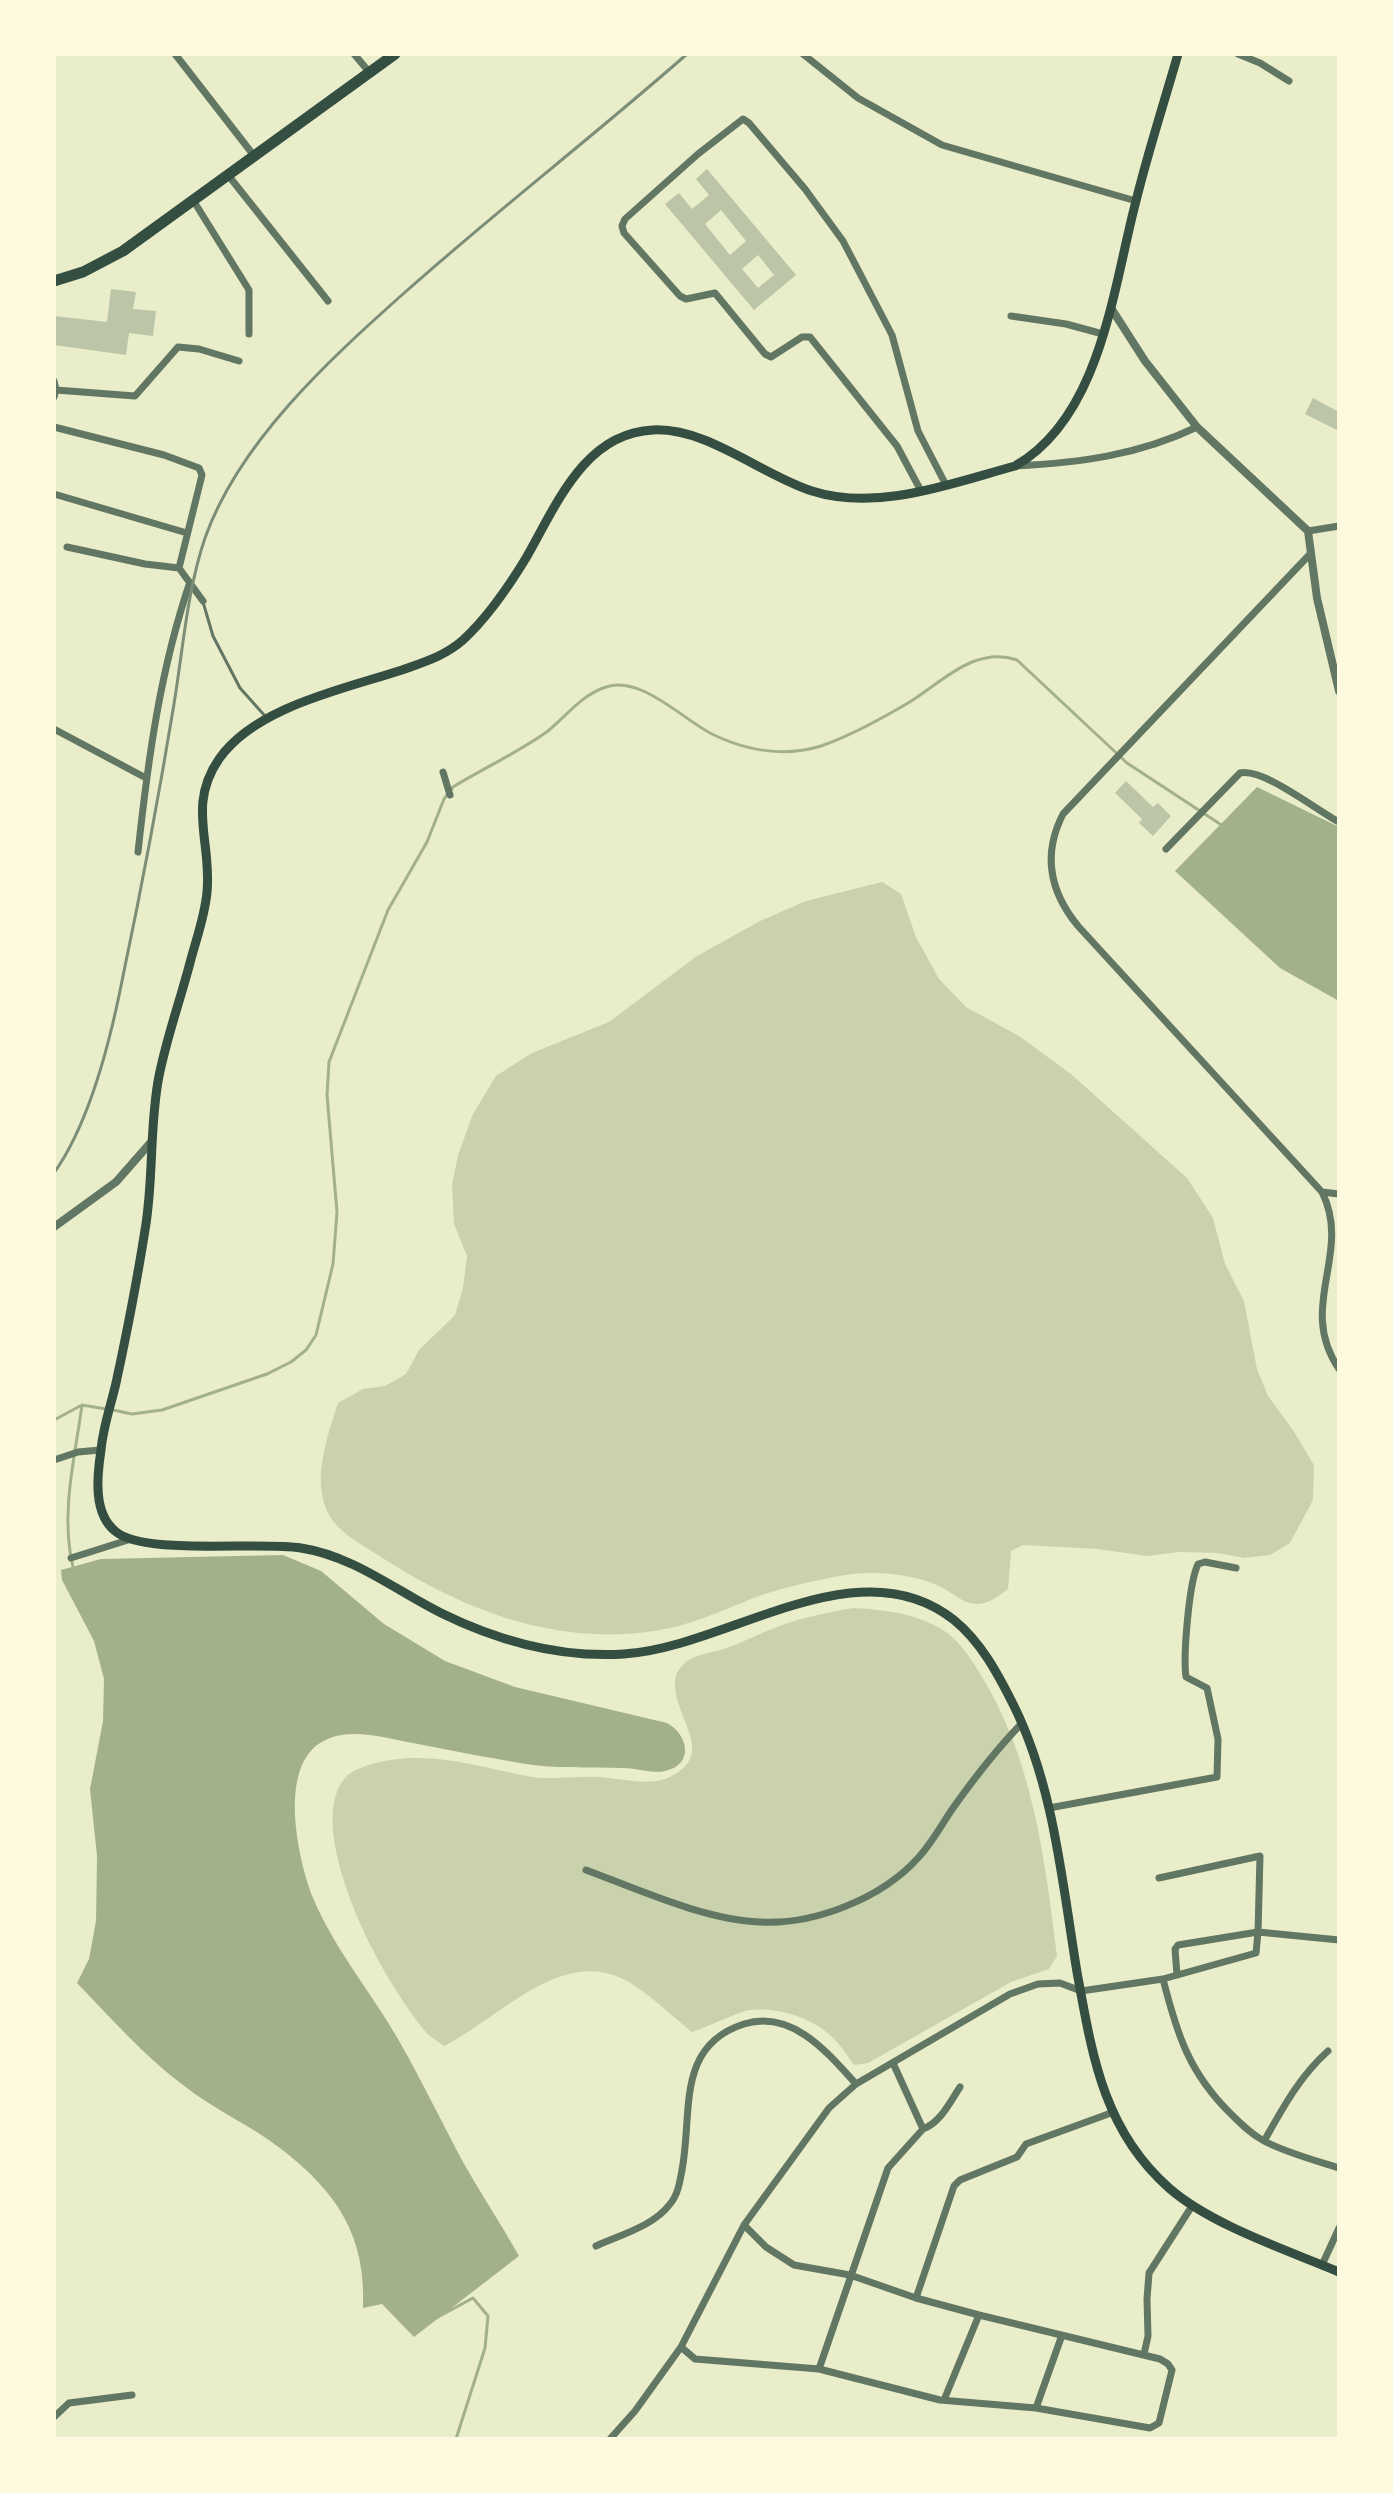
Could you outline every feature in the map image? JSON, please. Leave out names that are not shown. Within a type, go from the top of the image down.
[{"type":"highway","points":[[54,281],[108,260],[395,54]]},
{"type":"main road","points":[[1178,54],[1136,201],[1103,334],[1075,402],[1039,450],[1015,466],[921,491],[870,497],[820,494],[694,437],[666,429],[643,430],[626,435],[594,453],[575,476],[501,596],[462,641],[436,658],[265,716],[236,738],[215,764],[204,789],[201,824],[208,884],[200,927],[159,1078],[147,1219],[100,1450],[100,1508],[109,1526],[128,1540],[156,1544],[305,1548],[362,1568],[445,1615],[509,1641],[586,1655],[636,1654],[666,1647],[710,1636],[781,1607],[832,1596],[877,1593],[910,1598],[936,1608],[961,1625],[999,1677],[1022,1723],[1049,1808],[1094,2063],[1111,2113],[1155,2175],[1192,2206],[1339,2272]]},
{"type":"street","points":[[175,54],[255,157]]},
{"type":"street","points":[[354,54],[370,73]]},
{"type":"street","points":[[803,54],[858,98],[942,145],[1136,201]]},
{"type":"street","points":[[1238,54],[1289,81]]},
{"type":"street","points":[[921,491],[897,446],[810,337],[802,337],[771,357],[765,354],[715,293],[686,299],[680,296],[624,233],[622,226],[625,219],[743,119],[805,189],[843,241],[892,335],[918,431],[946,485]]},
{"type":"street","points":[[228,175],[328,301]]},
{"type":"street","points":[[193,200],[249,290],[249,334]]},
{"type":"street","points":[[1111,308],[1153,373],[1197,427],[1308,531],[1317,598],[1339,691]]},
{"type":"street","points":[[1011,316],[1066,324],[1103,334]]},
{"type":"street","points":[[55,389],[135,396],[178,347],[199,349],[239,361]]},
{"type":"street","points":[[54,427],[197,466],[202,475],[179,568]]},
{"type":"street","points":[[1015,466],[1081,463],[1137,451],[1169,441],[1197,427]]},
{"type":"street","points":[[54,494],[187,533]]},
{"type":"street","points":[[1308,531],[1339,526]]},
{"type":"street","points":[[67,547],[179,568],[203,601]]},
{"type":"street","points":[[1311,553],[1063,814],[1056,826],[1050,866],[1065,910],[1322,1192],[1333,1217],[1321,1309],[1322,1333],[1339,1369]]},
{"type":"street","points":[[138,852],[162,679],[190,582]]},
{"type":"street","points":[[54,729],[146,778]]},
{"type":"street","points":[[1166,849],[1240,773],[1251,771],[1339,822]]},
{"type":"street","points":[[443,772],[450,795]]},
{"type":"street","points":[[54,1227],[116,1182],[152,1141]]},
{"type":"street","points":[[1322,1192],[1339,1194]]},
{"type":"street","points":[[55,1460],[78,1452],[100,1450]]},
{"type":"street","points":[[71,1558],[128,1540]]},
{"type":"street","points":[[1049,1808],[1217,1777],[1218,1739],[1207,1688],[1186,1677],[1186,1644],[1198,1564],[1205,1562],[1236,1568]]},
{"type":"street","points":[[586,1870],[701,1911],[759,1922],[794,1919],[841,1909],[884,1888],[919,1857],[988,1759],[1022,1723]]},
{"type":"street","points":[[610,2439],[635,2411],[681,2347],[744,2225],[829,2108],[856,2084],[1010,1994],[1038,1984],[1060,1983],[1081,1991],[1163,1979],[1256,1953],[1260,1856],[1159,1878]]},
{"type":"street","points":[[1177,1975],[1175,1949],[1178,1945],[1258,1932],[1339,1940]]},
{"type":"street","points":[[1163,1979],[1178,2036],[1202,2081],[1248,2130],[1264,2141],[1339,2168]]},
{"type":"street","points":[[596,2246],[649,2222],[670,2204],[682,2173],[695,2064],[710,2042],[732,2028],[751,2022],[773,2022],[797,2028],[826,2051],[856,2084]]},
{"type":"street","points":[[1264,2141],[1293,2089],[1328,2051]]},
{"type":"street","points":[[893,2063],[923,2129]]},
{"type":"street","points":[[819,2369],[888,2168],[923,2129],[931,2126],[944,2112],[960,2087]]},
{"type":"street","points":[[916,2298],[954,2186],[960,2180],[1017,2157],[1026,2144],[1111,2113]]},
{"type":"street","points":[[1144,2354],[1148,2336],[1149,2273],[1192,2206]]},
{"type":"street","points":[[681,2347],[695,2359],[819,2369],[944,2400],[1036,2408],[1150,2428],[1155,2426],[1162,2414],[1172,2370],[1165,2361],[916,2298],[850,2275],[794,2265],[766,2247],[744,2225]]},
{"type":"street","points":[[1322,2265],[1339,2228]]},
{"type":"street","points":[[944,2400],[979,2315]]},
{"type":"street","points":[[1036,2408],[1062,2335]]},
{"type":"street","points":[[54,2417],[69,2403],[132,2395]]},
{"type":"lane","points":[[203,601],[213,636],[240,688],[265,716]]},
{"type":"shaded area","points":[[1257,787],[1339,827],[1339,1001],[1280,968],[1175,871]]},
{"type":"shaded area","points":[[882,882],[901,894],[916,937],[939,979],[966,1007],[1019,1036],[1071,1074],[1187,1178],[1213,1218],[1225,1264],[1244,1301],[1257,1369],[1268,1396],[1314,1465],[1313,1500],[1290,1543],[1270,1555],[1244,1558],[1218,1553],[1179,1552],[1147,1556],[1098,1549],[1023,1545],[1011,1551],[1008,1589],[982,1603],[964,1601],[936,1585],[912,1577],[860,1573],[773,1592],[679,1626],[617,1634],[546,1628],[477,1608],[412,1576],[346,1533],[329,1515],[321,1488],[329,1430],[338,1403],[363,1389],[385,1386],[406,1374],[419,1350],[455,1315],[463,1288],[467,1256],[454,1224],[452,1185],[458,1155],[473,1114],[496,1076],[532,1053],[609,1022],[697,956],[760,921],[806,901]]},
{"type":"shaded area","points":[[283,1555],[321,1571],[384,1624],[445,1661],[515,1687],[667,1723],[684,1742],[681,1763],[674,1768],[655,1772],[628,1768],[533,1765],[377,1736],[350,1734],[320,1743],[302,1766],[295,1803],[296,1824],[313,1898],[331,1935],[398,2039],[463,2162],[519,2256],[414,2337],[382,2304],[363,2308],[363,2282],[353,2237],[344,2217],[317,2181],[280,2148],[169,2074],[77,1983],[89,1959],[96,1921],[97,1856],[90,1789],[103,1721],[104,1679],[94,1641],[62,1580],[61,1570],[101,1559]]},
{"type":"shaded area","points":[[853,1608],[901,1614],[946,1632],[970,1657],[999,1707],[1025,1776],[1041,1847],[1057,1956],[1049,1969],[1011,1982],[868,2063],[854,2065],[823,2029],[793,2015],[772,2010],[750,2010],[692,2032],[635,1986],[610,1974],[585,1971],[560,1977],[536,1988],[444,2046],[427,2033],[377,1959],[347,1889],[334,1839],[333,1816],[336,1795],[345,1778],[358,1769],[387,1761],[428,1758],[540,1778],[662,1780],[685,1767],[691,1756],[689,1731],[675,1689],[676,1675],[686,1662],[786,1624]]},
{"type":"building","points":[[707,169],[796,275],[754,310],[665,204],[679,193],[692,209],[709,195],[696,179]],"holes":[[[721,210],[746,241],[730,255],[705,224]],[[758,255],[774,275],[758,288],[742,269]]]},
{"type":"building","points":[[111,289],[136,292],[133,309],[156,311],[153,336],[129,333],[126,355],[54,345],[54,316],[107,322]]},
{"type":"building","points":[[1313,398],[1339,412],[1339,431],[1305,414]]},
{"type":"building","points":[[1126,781],[1153,807],[1158,803],[1171,816],[1153,836],[1139,823],[1142,819],[1115,793]]},
{"type":"waterway","points":[[113,1410],[132,1414],[162,1410],[267,1374],[306,1350],[316,1335],[333,1264],[337,1212],[327,1095],[329,1062],[388,910],[427,842],[444,799],[453,787],[537,739],[598,690],[620,685],[634,687],[727,741],[767,751],[794,751],[821,746],[865,727],[973,662],[1002,657],[1017,660],[1127,763],[1223,826]]},
{"type":"waterway","points":[[54,1420],[82,1405],[106,1409]]},
{"type":"waterway","points":[[73,1567],[68,1507],[82,1405]]},
{"type":"waterway","points":[[436,2318],[473,2298],[488,2316],[485,2348],[456,2439]]},
{"type":"railway","points":[[54,1173],[89,1104],[112,1026],[156,806],[194,579],[205,538],[220,503],[263,436],[346,346],[438,263],[687,54]]}]
